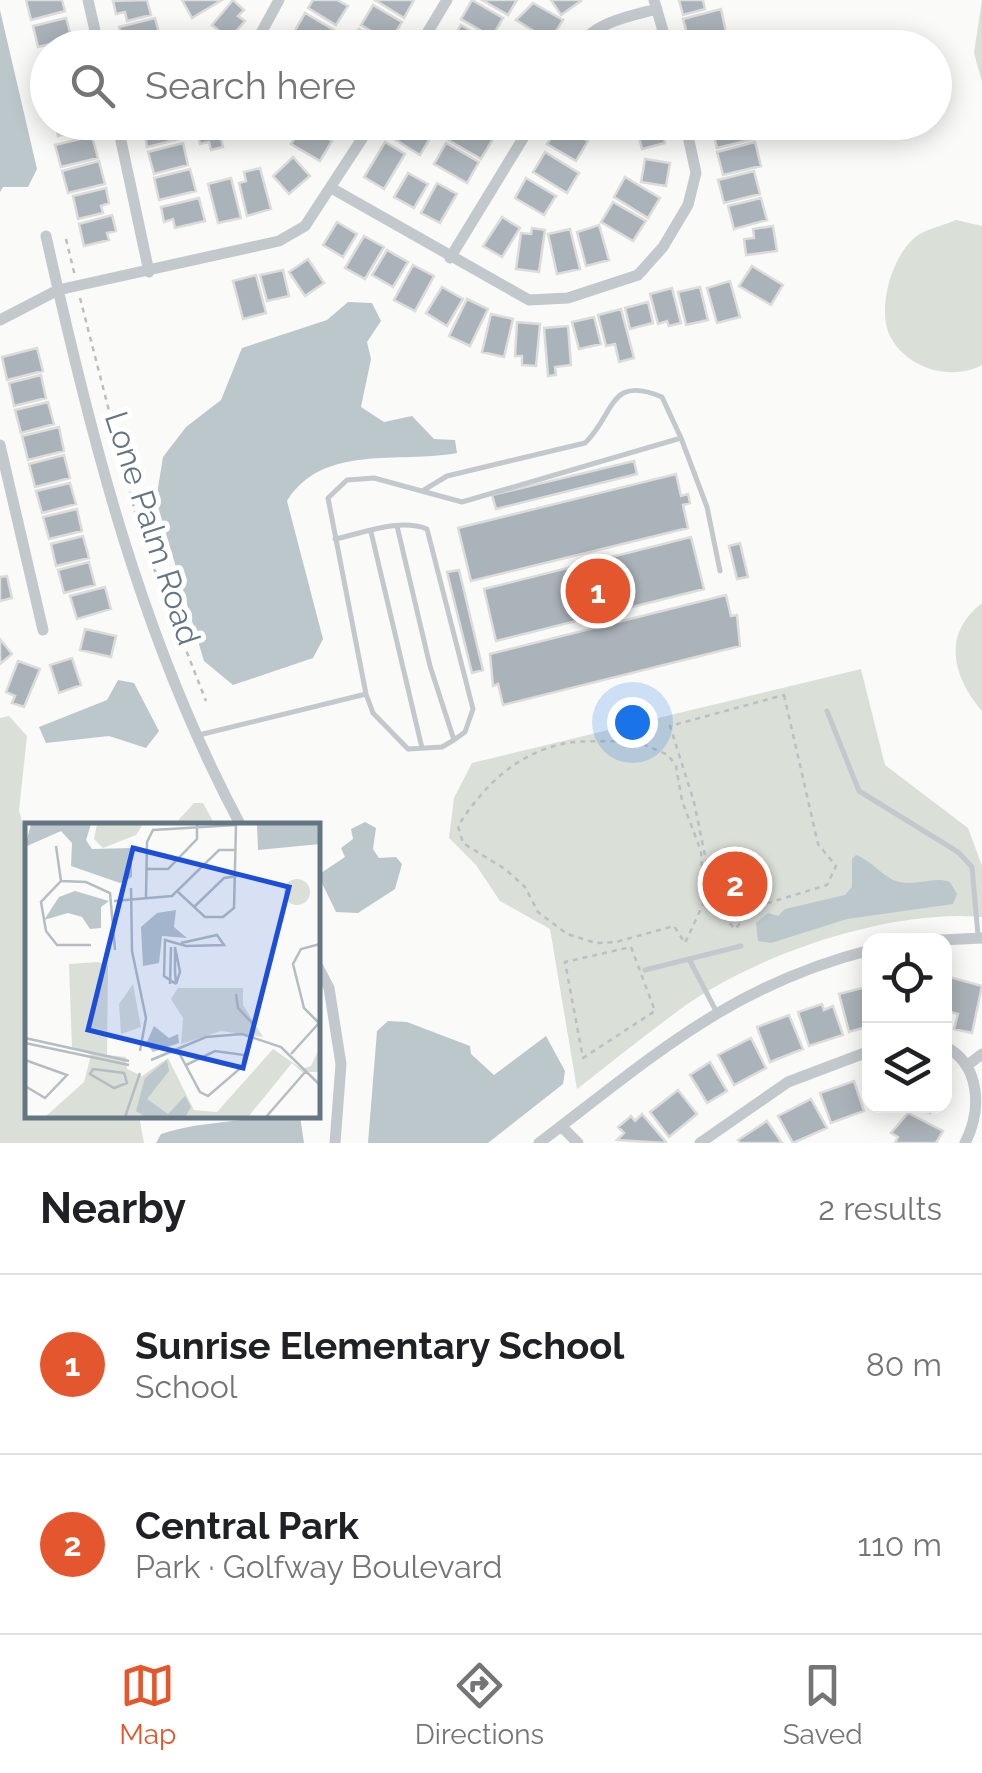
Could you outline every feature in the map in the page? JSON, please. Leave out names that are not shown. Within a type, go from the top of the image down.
[{"type":"street","points":[[88,0],[95,30]]},
{"type":"street","points":[[263,30],[279,0]]},
{"type":"street","points":[[428,30],[446,0]]},
{"type":"street","points":[[598,30],[655,4],[663,30]]},
{"type":"street","points":[[121,140],[149,272]]},
{"type":"street","points":[[0,320],[58,290],[279,241],[305,226],[362,140]]},
{"type":"street","points":[[450,258],[521,140]]},
{"type":"street","points":[[333,189],[529,300],[568,298],[638,275],[663,247],[688,204],[696,172],[689,140]]},
{"type":"street","name":"Lone Palm Road","points":[[46,236],[122,537],[196,736],[240,823]]},
{"type":"street","points":[[0,445],[43,630]]},
{"type":"street","points":[[952,939],[980,938]]},
{"type":"street","points":[[539,1143],[716,1010],[812,965],[862,952]]},
{"type":"street","points":[[320,971],[329,988],[341,1064],[336,1143]]},
{"type":"street","points":[[952,1052],[968,1064],[977,1098],[974,1127],[965,1143]]},
{"type":"street","points":[[700,1143],[788,1082],[862,1054]]},
{"type":"street","points":[[968,1064],[982,1054]]},
{"type":"street","points":[[561,1126],[578,1143]]},
{"type":"lane","points":[[424,490],[448,476],[584,443],[599,430],[608,404],[626,390],[645,390],[662,397],[682,438],[706,507],[720,571]]},
{"type":"lane","points":[[336,539],[412,524],[426,530],[464,662],[473,708],[466,732],[442,747],[408,749],[373,713],[366,694],[328,498],[347,480],[374,478],[462,502],[682,438]]},
{"type":"lane","points":[[398,526],[430,666],[454,740]]},
{"type":"lane","points":[[371,531],[422,748]]},
{"type":"lane","points":[[196,736],[366,694]]},
{"type":"lane","points":[[827,711],[859,791],[958,852],[972,867],[980,938]]},
{"type":"lane","points":[[645,970],[741,946]]},
{"type":"lane","points":[[689,959],[716,1010]]},
{"type":"path","points":[[66,239],[141,536],[206,701]]},
{"type":"path","points":[[784,695],[818,844],[836,866],[827,885],[754,907],[736,928],[716,909],[694,802],[670,726],[784,695]]},
{"type":"path","points":[[634,740],[668,755],[676,766],[682,801],[706,875],[704,902],[685,944],[674,926],[616,942],[596,943],[567,934],[538,912],[525,886],[462,843],[458,826],[478,794],[507,768],[537,752],[564,743],[634,740]]},
{"type":"path","points":[[632,946],[655,1010],[583,1058],[565,962],[632,946]]},
{"type":"shaded area","points":[[982,0],[982,82],[974,53]]},
{"type":"shaded area","points":[[0,10],[37,169],[28,187],[3,187],[0,192]]},
{"type":"shaded area","points":[[956,220],[982,226],[982,365],[943,372],[917,363],[896,346],[886,322],[886,294],[895,265],[910,242]]},
{"type":"shaded area","points":[[348,302],[372,303],[381,321],[367,342],[371,359],[361,407],[384,422],[412,416],[434,439],[455,440],[457,453],[341,463],[302,483],[287,501],[323,639],[313,658],[233,685],[204,661],[156,500],[163,457],[186,427],[221,400],[242,348],[327,320]]},
{"type":"shaded area","points":[[982,603],[982,711],[958,670],[956,642],[969,615]]},
{"type":"shaded area","points":[[861,669],[885,765],[968,828],[982,866],[982,917],[908,920],[828,938],[788,952],[716,986],[686,1005],[577,1089],[550,929],[500,901],[476,865],[449,838],[454,798],[472,763]]},
{"type":"shaded area","points":[[118,680],[134,683],[159,731],[146,748],[109,736],[46,743],[39,727],[107,700]]},
{"type":"shaded area","points":[[9,716],[27,736],[19,810],[25,833],[25,1118],[139,1118],[144,1143],[0,1143],[0,718]]},
{"type":"shaded area","points":[[194,803],[203,803],[214,823],[176,823]]},
{"type":"shaded area","points":[[365,822],[376,828],[373,849],[379,858],[396,857],[402,864],[395,889],[358,913],[336,912],[320,874],[345,857],[341,848],[353,839],[351,829]]},
{"type":"shaded area","points":[[856,855],[900,882],[950,882],[957,894],[953,904],[847,919],[771,943],[758,941],[756,923],[768,913],[778,916],[785,909],[845,895],[852,887],[852,859]]},
{"type":"shaded area","points":[[388,1021],[407,1022],[470,1046],[471,1054],[494,1075],[546,1036],[565,1071],[563,1084],[488,1143],[368,1143],[377,1031]]},
{"type":"shaded area","points":[[252,1118],[300,1118],[304,1143],[156,1143],[161,1134]]},
{"type":"building","points":[[26,0],[62,0],[65,11],[31,20]]},
{"type":"building","points":[[147,0],[151,15],[127,21],[125,12],[116,14],[113,1]]},
{"type":"building","points":[[182,0],[222,0],[192,18]]},
{"type":"building","points":[[233,0],[244,10],[238,16],[245,21],[237,30],[218,30],[212,25]]},
{"type":"building","points":[[313,0],[337,0],[348,6],[336,25],[308,8]]},
{"type":"building","points":[[375,0],[414,0],[404,18]]},
{"type":"building","points":[[472,0],[503,18],[496,30],[480,30],[461,19]]},
{"type":"building","points":[[482,0],[517,0],[508,15]]},
{"type":"building","points":[[551,0],[580,0],[581,1],[561,15]]},
{"type":"building","points":[[679,0],[703,0],[705,9],[683,15]]},
{"type":"building","points":[[533,3],[563,20],[557,30],[532,30],[516,20]]},
{"type":"building","points":[[373,5],[402,22],[397,30],[370,30],[361,25]]},
{"type":"building","points":[[721,9],[726,30],[686,30],[683,19]]},
{"type":"building","points":[[305,13],[334,30],[295,30]]},
{"type":"building","points":[[66,18],[69,30],[34,30],[33,26]]},
{"type":"building","points":[[155,18],[158,30],[120,30],[119,27]]},
{"type":"building","points":[[93,140],[98,158],[61,167],[55,145]]},
{"type":"building","points":[[146,140],[176,140],[147,147]]},
{"type":"building","points":[[199,140],[221,140],[223,147],[211,150],[209,142],[200,144]]},
{"type":"building","points":[[293,140],[332,141],[320,161],[291,144]]},
{"type":"building","points":[[396,140],[429,140],[420,155]]},
{"type":"building","points":[[448,140],[492,140],[481,159]]},
{"type":"building","points":[[549,140],[588,141],[576,161],[547,144]]},
{"type":"building","points":[[640,140],[664,140],[665,143],[642,149]]},
{"type":"building","points":[[715,140],[750,140],[717,148]]},
{"type":"building","points":[[385,142],[405,154],[384,189],[364,177]]},
{"type":"building","points":[[755,142],[761,166],[723,175],[717,152]]},
{"type":"building","points":[[183,143],[188,165],[154,174],[148,152]]},
{"type":"building","points":[[446,143],[479,162],[467,183],[434,164]]},
{"type":"building","points":[[545,152],[579,173],[567,193],[533,172]]},
{"type":"building","points":[[293,157],[310,176],[289,194],[273,176]]},
{"type":"building","points":[[645,159],[670,163],[666,186],[641,182]]},
{"type":"building","points":[[99,161],[105,184],[68,193],[62,171]]},
{"type":"building","points":[[260,168],[271,209],[247,216],[239,183],[246,181],[244,172]]},
{"type":"building","points":[[190,169],[196,191],[159,200],[154,178]]},
{"type":"building","points":[[754,171],[760,194],[724,203],[718,180]]},
{"type":"building","points":[[408,173],[428,184],[414,208],[394,197]]},
{"type":"building","points":[[625,177],[660,198],[648,218],[614,197]]},
{"type":"building","points":[[231,178],[241,218],[218,223],[208,184]]},
{"type":"building","points":[[526,178],[556,196],[544,215],[515,198]]},
{"type":"building","points":[[437,183],[457,194],[440,223],[421,213]]},
{"type":"building","points":[[106,188],[109,203],[101,206],[103,213],[78,219],[73,196]]},
{"type":"building","points":[[199,198],[205,221],[175,228],[173,219],[164,222],[161,207]]},
{"type":"building","points":[[761,198],[767,220],[734,229],[728,206]]},
{"type":"building","points":[[613,202],[646,221],[633,241],[601,222]]},
{"type":"building","points":[[112,215],[116,231],[107,233],[109,240],[84,246],[79,224]]},
{"type":"building","points":[[502,217],[520,228],[502,257],[483,246]]},
{"type":"building","points":[[337,222],[357,234],[343,257],[323,245]]},
{"type":"building","points":[[599,225],[609,260],[586,266],[577,232]]},
{"type":"building","points":[[773,226],[777,251],[746,255],[744,239],[754,238],[753,229]]},
{"type":"building","points":[[532,228],[545,230],[539,272],[516,269],[521,233],[531,234]]},
{"type":"building","points":[[570,229],[580,269],[557,274],[548,234]]},
{"type":"building","points":[[364,236],[384,247],[365,279],[345,268]]},
{"type":"building","points":[[387,250],[408,262],[393,287],[372,275]]},
{"type":"building","points":[[308,259],[324,283],[305,296],[289,272]]},
{"type":"building","points":[[413,265],[434,276],[415,311],[394,300]]},
{"type":"building","points":[[752,266],[783,285],[771,305],[739,286]]},
{"type":"building","points":[[283,270],[289,296],[267,301],[260,275]]},
{"type":"building","points":[[256,275],[266,313],[243,319],[233,281]]},
{"type":"building","points":[[730,281],[740,317],[717,323],[707,288]]},
{"type":"building","points":[[442,287],[463,299],[447,326],[426,313]]},
{"type":"building","points":[[700,287],[708,320],[686,325],[678,292]]},
{"type":"building","points":[[672,288],[681,323],[658,324],[650,294]]},
{"type":"building","points":[[467,299],[488,309],[470,346],[449,336]]},
{"type":"building","points":[[648,302],[653,323],[630,329],[625,308]]},
{"type":"building","points":[[621,309],[634,358],[619,362],[615,344],[606,346],[598,315]]},
{"type":"building","points":[[491,314],[513,319],[504,357],[482,352]]},
{"type":"building","points":[[594,317],[601,344],[579,349],[572,322]]},
{"type":"building","points":[[517,322],[540,324],[536,366],[522,365],[522,356],[515,356]]},
{"type":"building","points":[[568,326],[571,365],[555,367],[556,375],[548,376],[544,328]]},
{"type":"building","points":[[37,348],[43,371],[7,380],[2,357]]},
{"type":"building","points":[[41,375],[46,398],[14,406],[9,383]]},
{"type":"building","points":[[48,402],[54,424],[21,433],[15,410]]},
{"type":"building","points":[[59,427],[64,451],[28,460],[22,436]]},
{"type":"building","points":[[64,455],[70,478],[35,487],[29,464]]},
{"type":"building","points":[[634,461],[637,474],[496,509],[492,495]]},
{"type":"building","points":[[676,474],[681,496],[688,494],[690,503],[683,505],[688,528],[471,581],[458,528]]},
{"type":"building","points":[[70,483],[76,504],[42,513],[36,491]]},
{"type":"building","points":[[77,509],[82,531],[49,539],[43,517]]},
{"type":"building","points":[[83,536],[89,558],[56,566],[51,544]]},
{"type":"building","points":[[691,537],[704,589],[496,641],[484,589]],"holes":[[[597,568],[606,606],[582,613],[572,573]]]},
{"type":"building","points":[[740,543],[748,577],[737,579],[729,546]]},
{"type":"building","points":[[89,562],[95,585],[64,593],[58,570]]},
{"type":"building","points":[[459,570],[483,670],[472,673],[447,572]]},
{"type":"building","points":[[7,576],[12,598],[0,601],[0,577]]},
{"type":"building","points":[[105,587],[111,609],[77,619],[70,596]]},
{"type":"building","points":[[726,595],[731,616],[737,615],[740,646],[503,705],[498,684],[493,686],[490,654]]},
{"type":"building","points":[[85,629],[116,636],[111,657],[80,650]]},
{"type":"building","points":[[0,639],[12,654],[0,664]]},
{"type":"building","points":[[72,658],[81,685],[59,693],[50,665]]},
{"type":"building","points":[[18,661],[40,669],[24,707],[12,703],[15,696],[6,692]]},
{"type":"building","points":[[952,978],[982,986],[972,1033],[954,1029],[958,1014],[952,1012]]},
{"type":"building","points":[[862,988],[862,1028],[849,1032],[839,994]]},
{"type":"building","points":[[822,1004],[824,1010],[833,1006],[843,1035],[809,1046],[798,1012]]},
{"type":"building","points":[[789,1015],[803,1049],[770,1062],[757,1027]]},
{"type":"building","points":[[751,1038],[766,1068],[734,1085],[718,1055]]},
{"type":"building","points":[[710,1062],[727,1091],[707,1103],[690,1075]]},
{"type":"building","points":[[854,1081],[862,1112],[831,1123],[820,1093]]},
{"type":"building","points":[[678,1090],[697,1114],[669,1137],[650,1112]]},
{"type":"building","points":[[811,1099],[827,1128],[793,1143],[778,1116]]},
{"type":"building","points":[[908,1113],[943,1131],[936,1143],[895,1143],[898,1137],[891,1133]]},
{"type":"building","points":[[642,1114],[665,1143],[617,1140],[624,1133],[618,1127],[631,1116],[635,1121]]},
{"type":"building","points":[[767,1121],[782,1143],[740,1143],[738,1140]]},
{"type":"place","name":"Sunrise Elementary School","points":[[598,591]]},
{"type":"place","name":"Central Park","points":[[735,884]]}]
